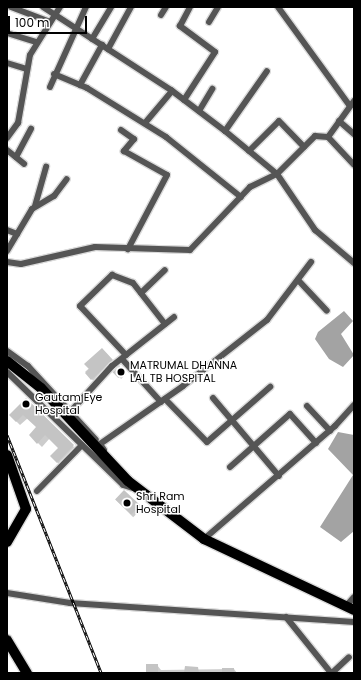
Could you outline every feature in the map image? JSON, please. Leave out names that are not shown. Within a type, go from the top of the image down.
[{"type":"main road","points":[[7,361],[42,388],[128,481],[204,539],[350,608]]},
{"type":"main road","points":[[7,542],[26,509],[8,459]]},
{"type":"main road","points":[[7,640],[27,673]]},
{"type":"street","points":[[11,7],[50,22]]},
{"type":"street","points":[[43,7],[172,91],[225,131],[277,174],[315,230],[354,263]]},
{"type":"street","points":[[7,138],[18,123],[27,69],[36,42],[60,7]]},
{"type":"street","points":[[50,87],[54,74],[86,7]]},
{"type":"street","points":[[92,39],[111,7]]},
{"type":"street","points":[[108,49],[131,7]]},
{"type":"street","points":[[161,15],[166,7]]},
{"type":"street","points":[[184,100],[215,52],[180,26],[190,7]]},
{"type":"street","points":[[209,22],[218,7]]},
{"type":"street","points":[[280,8],[352,104],[328,137]]},
{"type":"street","points":[[7,33],[36,42]]},
{"type":"street","points":[[80,85],[102,45]]},
{"type":"street","points":[[7,63],[27,69]]},
{"type":"street","points":[[225,131],[267,71]]},
{"type":"street","points":[[54,74],[80,85],[145,123],[184,150],[241,197]]},
{"type":"street","points":[[199,111],[212,89]]},
{"type":"street","points":[[145,123],[172,91]]},
{"type":"street","points":[[249,151],[278,121],[304,147]]},
{"type":"street","points":[[339,121],[354,134]]},
{"type":"street","points":[[16,157],[31,129]]},
{"type":"street","points":[[121,130],[134,138],[123,150],[167,176],[128,249]]},
{"type":"street","points":[[7,262],[21,264],[95,248],[190,250],[250,187],[277,174],[304,147],[320,134],[328,137],[354,165]]},
{"type":"street","points":[[7,150],[24,164]]},
{"type":"street","points":[[7,251],[35,206],[46,167]]},
{"type":"street","points":[[35,206],[54,196],[67,179]]},
{"type":"street","points":[[7,230],[17,234]]},
{"type":"street","points":[[100,444],[163,401],[267,320],[311,262]]},
{"type":"street","points":[[141,293],[166,270]]},
{"type":"street","points":[[165,324],[130,281],[114,275],[80,306],[163,401],[206,442],[270,387]]},
{"type":"street","points":[[298,280],[327,311]]},
{"type":"street","points":[[71,411],[124,357],[174,317]]},
{"type":"street","points":[[7,351],[28,366],[71,411],[137,489]]},
{"type":"street","points":[[7,372],[123,485],[137,489]]},
{"type":"street","points":[[213,398],[279,476]]},
{"type":"street","points":[[307,406],[330,431]]},
{"type":"street","points":[[204,539],[330,431],[353,407]]},
{"type":"street","points":[[230,468],[291,414],[316,443]]},
{"type":"street","points":[[37,491],[82,445]]},
{"type":"street","points":[[7,594],[70,603],[354,622]]},
{"type":"street","points":[[350,608],[354,597]]},
{"type":"street","points":[[286,617],[331,673],[349,657]]},
{"type":"shaded area","points":[[344,311],[353,321],[341,334],[354,355],[343,367],[329,359],[315,339],[318,332]]},
{"type":"shaded area","points":[[338,432],[354,435],[354,531],[341,542],[320,527],[353,475],[328,449]]},
{"type":"building","points":[[102,348],[113,360],[91,380],[85,373],[89,369],[84,364]]},
{"type":"building","points":[[119,366],[125,372],[118,378],[113,372]]},
{"type":"building","points":[[26,398],[74,445],[57,463],[50,456],[58,448],[45,435],[37,444],[29,435],[36,427],[23,415],[16,422],[9,415]]},
{"type":"building","points":[[124,490],[140,505],[131,515],[115,500]]},
{"type":"building","points":[[146,664],[158,664],[158,673],[146,673]]},
{"type":"building","points":[[185,666],[198,667],[199,673],[184,673]]},
{"type":"building","points":[[222,668],[234,668],[234,673],[222,673]]},
{"type":"railway","points":[[7,435],[101,673]]},
{"type":"place","name":"MATRUMAL DHANNA LAL TB HOSPITAL","points":[[121,372]]},
{"type":"place","name":"Gautam Eye Hospital","points":[[26,404]]},
{"type":"place","name":"Shri Ram Hospital","points":[[127,503]]}]
